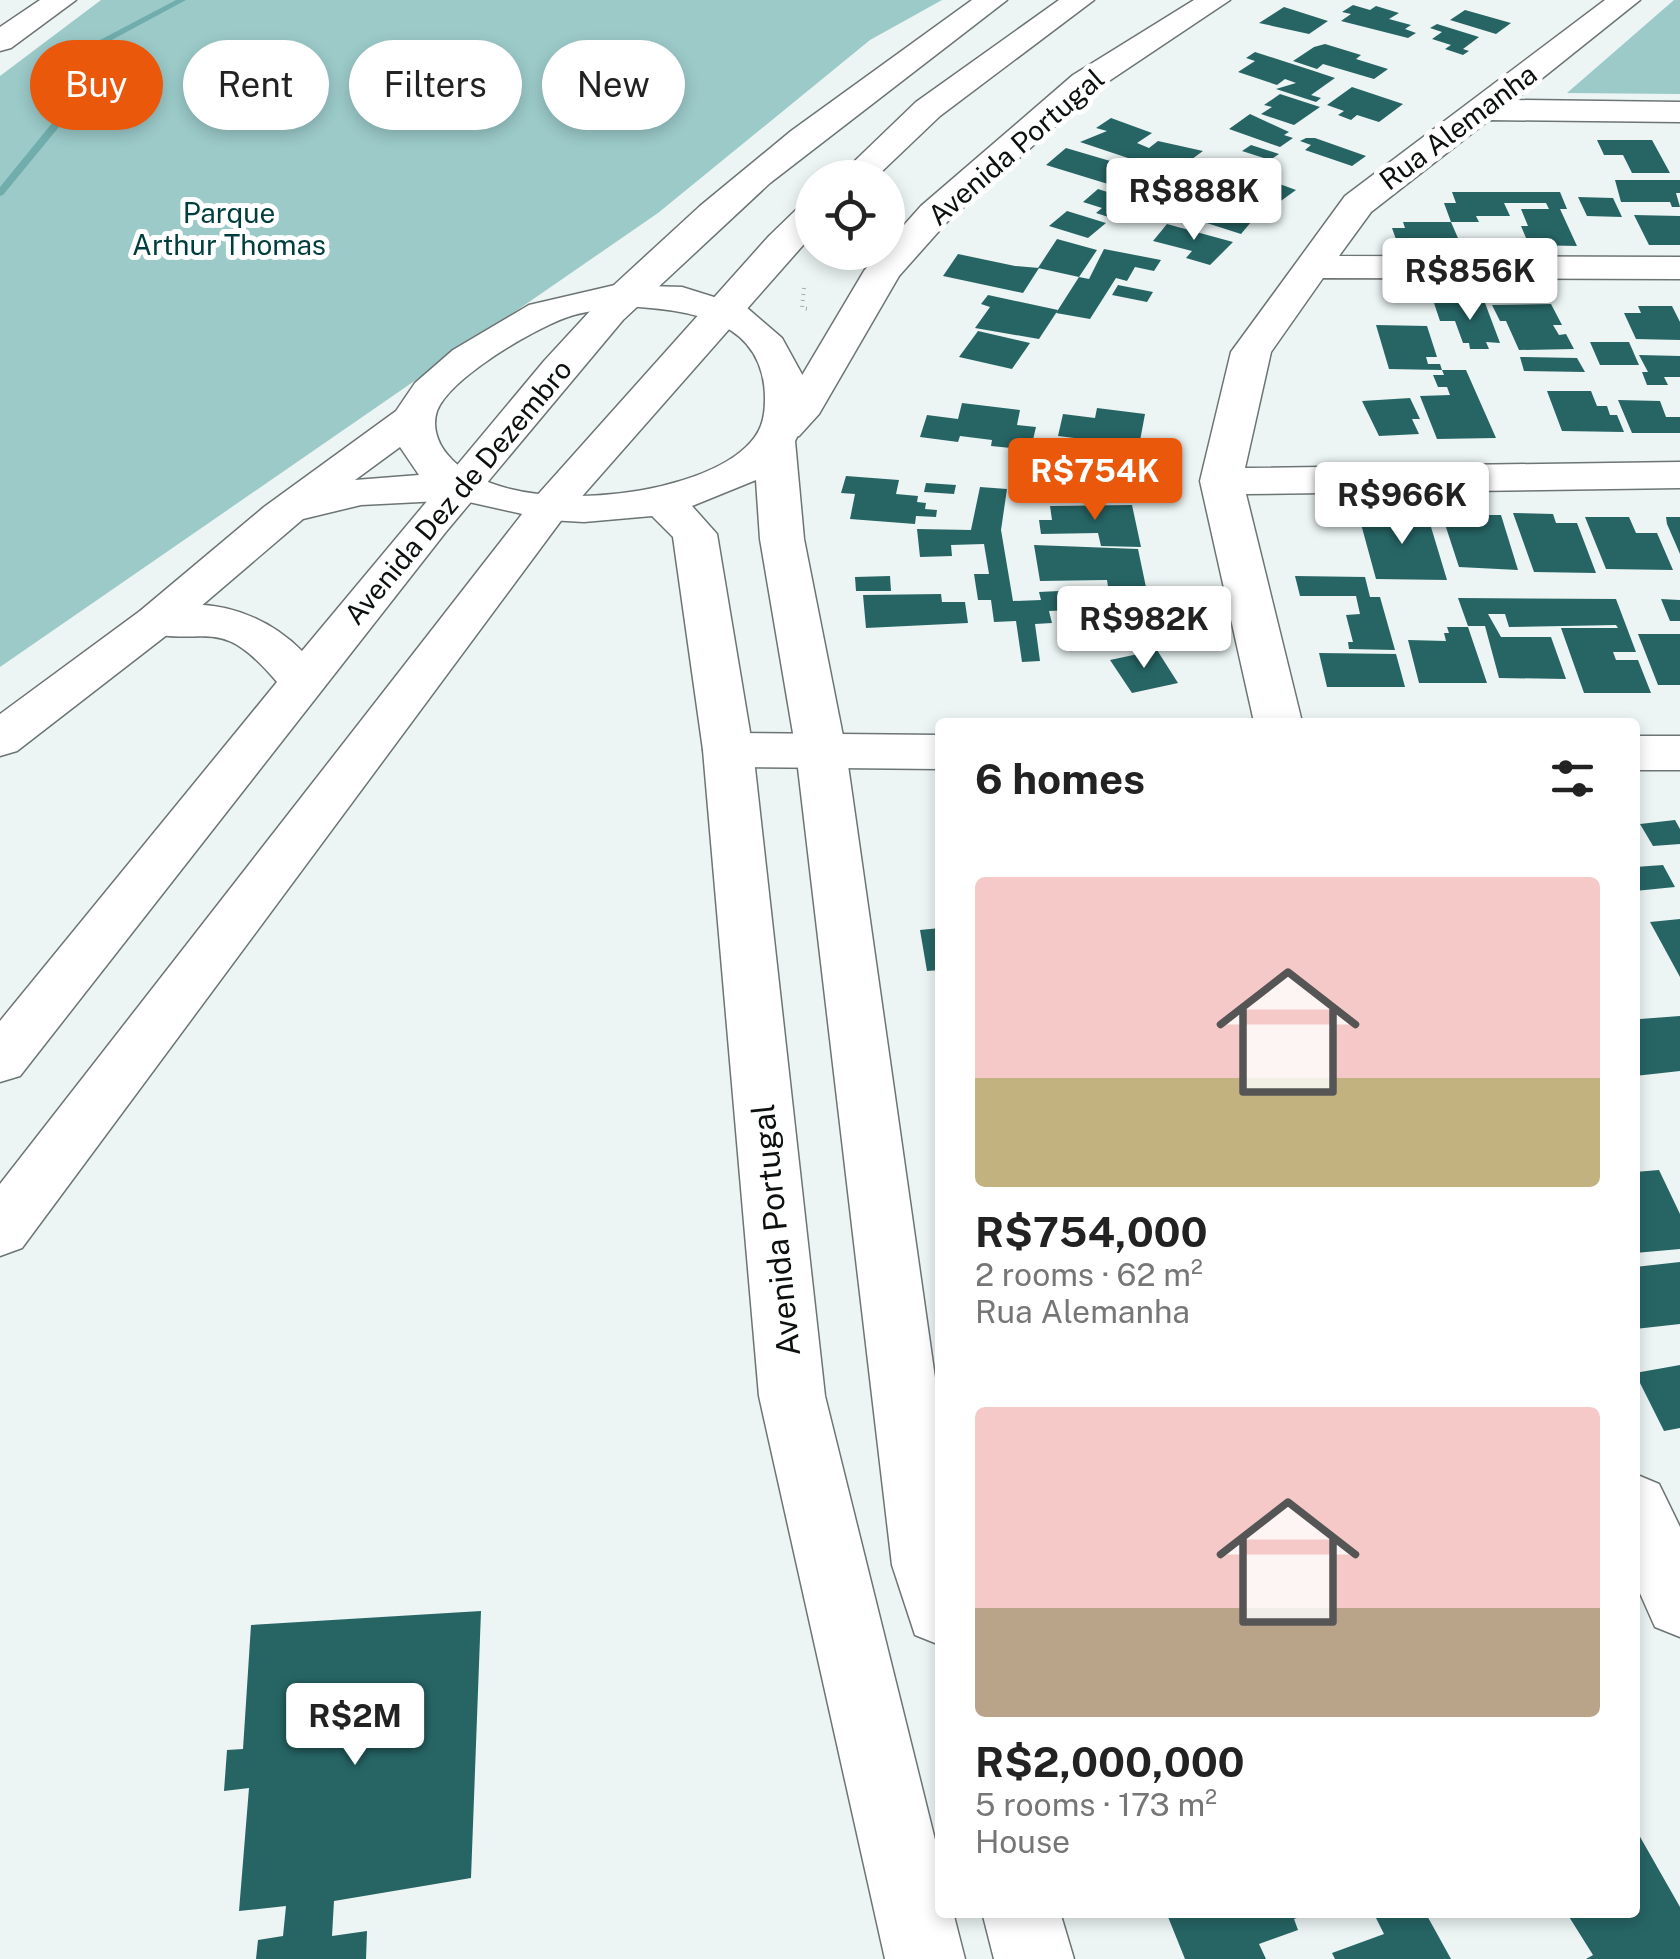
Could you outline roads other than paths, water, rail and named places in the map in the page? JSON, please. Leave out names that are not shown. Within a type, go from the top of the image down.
[{"type":"main road","points":[[0,42],[61,0]]},
{"type":"main road","name":"Avenida Dez de Dezembro","points":[[0,1060],[460,487],[624,296],[862,90],[992,0]]},
{"type":"main road","points":[[873,160],[928,108],[1079,0]]},
{"type":"main road","name":"Avenida Portugal","points":[[278,516],[329,497],[413,487],[460,487],[548,509],[609,510],[663,502],[750,465],[805,405],[882,271],[934,214],[1085,82],[1214,0]]},
{"type":"main road","name":"Rua Alemanha","points":[[1277,718],[1221,480],[1251,352],[1358,204],[1624,0]]},
{"type":"main road","points":[[1479,110],[1680,112]]},
{"type":"main road","points":[[0,1230],[548,509],[795,233]]},
{"type":"main road","points":[[1313,266],[1680,268]]},
{"type":"main road","points":[[0,738],[156,621],[278,516],[413,418],[427,390],[516,326],[545,312],[590,299],[624,296],[692,299],[724,308],[743,319],[777,356],[786,382],[779,434],[782,539],[821,751],[928,1564],[935,1591]]},
{"type":"main road","points":[[413,418],[419,445],[438,470],[460,487]]},
{"type":"main road","points":[[1221,480],[1680,475]]},
{"type":"main road","name":"Avenida Portugal","points":[[663,502],[695,534],[728,750],[792,1396],[925,1959]]},
{"type":"main road","points":[[156,621],[207,617],[245,626],[275,648],[302,681]]},
{"type":"main road","points":[[728,750],[935,752]]},
{"type":"main road","points":[[1640,753],[1680,753]]},
{"type":"main road","points":[[1640,1517],[1680,1603]]},
{"type":"main road","points":[[1023,1918],[1034,1959]]},
{"type":"waterway","points":[[0,193],[58,122],[65,62],[182,0]]},
{"type":"park label","name":"Parque Arthur Thomas","points":[[229,229]]}]
